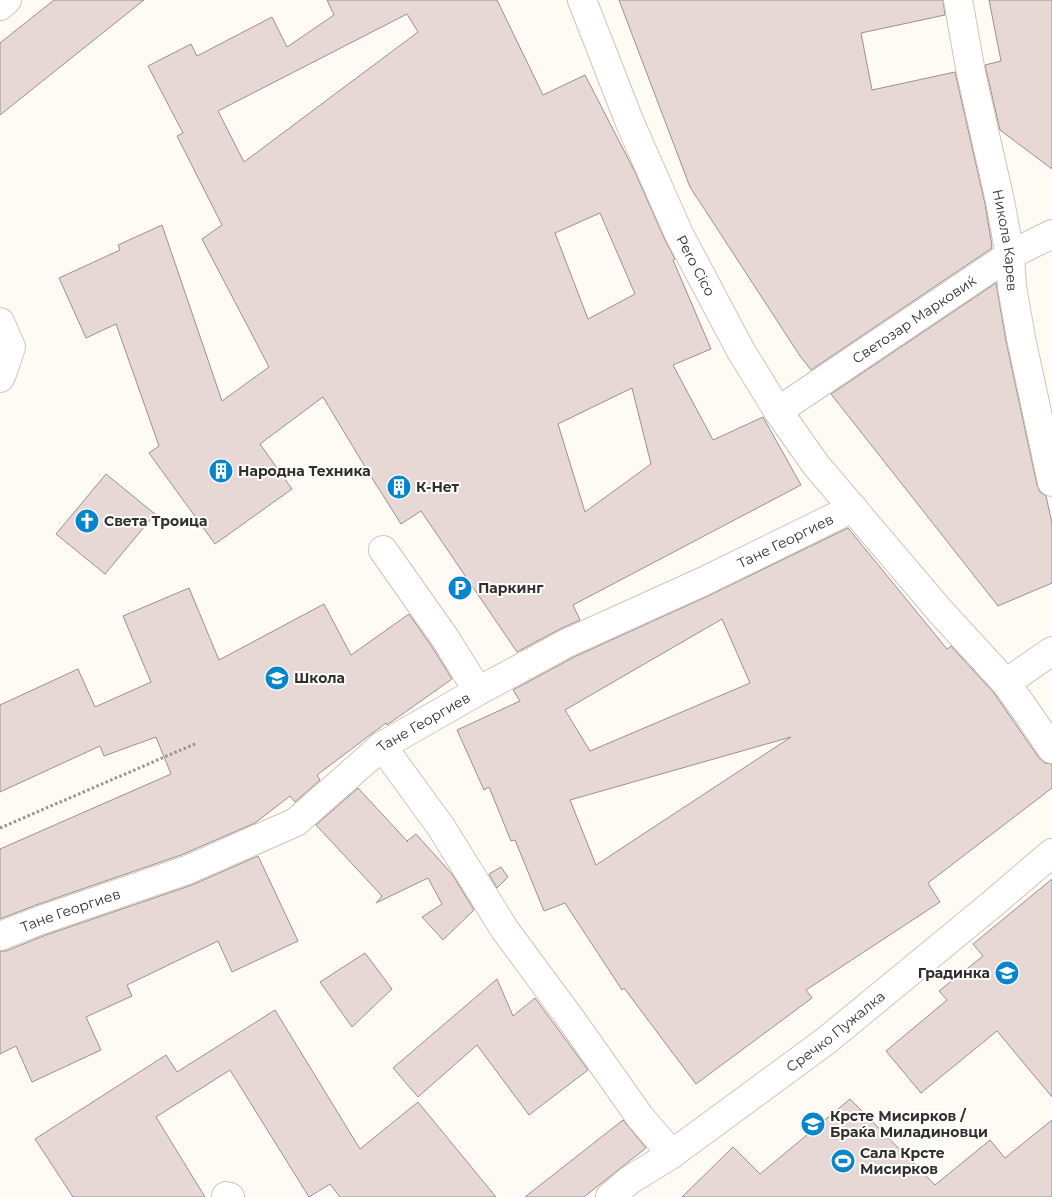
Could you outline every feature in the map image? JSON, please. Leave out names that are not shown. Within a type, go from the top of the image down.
[{"type":"street","points":[[0,6],[7,0]]},
{"type":"street","name":"Pero Cico","points":[[582,0],[630,122],[679,234],[741,351],[778,411],[816,465],[940,612],[1006,684],[1052,749]]},
{"type":"street","name":"Никола Карев","points":[[958,0],[1000,201],[1010,255],[1012,287],[1021,338],[1052,482]]},
{"type":"street","name":"Светозар Марковиќ","points":[[778,411],[1010,255],[1052,234]]},
{"type":"street","points":[[0,322],[11,347],[0,378]]},
{"type":"street","name":"Тане Георгиев","points":[[0,936],[187,870],[296,822],[382,746],[478,691],[567,643],[702,582],[853,508]]},
{"type":"street","points":[[383,550],[445,638],[478,691]]},
{"type":"street","points":[[1006,684],[1052,651]]},
{"type":"street","points":[[382,746],[441,827],[505,930],[640,1117],[672,1154]]},
{"type":"street","name":"Сречко Пужалка","points":[[610,1197],[630,1180],[672,1154],[827,1040],[991,906],[1052,853]]},
{"type":"path","points":[[0,828],[197,743]]},
{"type":"building","points":[[54,0],[144,0],[0,115],[0,43]]},
{"type":"building","points":[[327,0],[497,0],[543,95],[585,75],[634,170],[675,259],[673,260],[711,349],[673,365],[713,440],[763,417],[801,485],[573,605],[580,620],[517,652],[421,511],[401,524],[323,397],[260,444],[292,489],[215,544],[149,453],[159,446],[116,324],[86,338],[59,278],[120,250],[118,245],[162,225],[222,401],[269,367],[202,239],[222,225],[177,136],[183,133],[148,66],[191,44],[197,56],[272,17],[287,47],[334,15]],"holes":[[[407,14],[418,32],[244,162],[218,111]],[[600,213],[635,294],[588,319],[555,233]],[[632,388],[651,464],[585,512],[558,424]]]},
{"type":"building","points":[[619,0],[943,0],[945,15],[861,33],[872,90],[955,72],[985,204],[992,248],[811,370],[690,187]]},
{"type":"building","points":[[989,0],[1052,0],[1052,169],[1000,130],[985,65],[1001,61]]},
{"type":"building","points":[[996,283],[1006,341],[1037,485],[1040,492],[1046,496],[1052,523],[1052,583],[998,606],[831,394]]},
{"type":"building","points":[[106,474],[155,514],[105,574],[56,534]]},
{"type":"building","points":[[848,528],[947,649],[951,646],[994,693],[1039,758],[1045,763],[1052,764],[1052,788],[928,883],[940,902],[806,990],[812,998],[696,1084],[624,988],[622,990],[565,903],[544,911],[515,840],[511,841],[489,787],[484,790],[457,730],[520,701],[513,690],[574,657],[708,596]],"holes":[[[722,619],[750,683],[590,751],[565,710]],[[791,737],[596,865],[570,800]]]},
{"type":"building","points":[[189,588],[219,660],[324,604],[351,655],[409,614],[452,679],[387,725],[386,723],[317,775],[320,780],[295,802],[290,796],[255,823],[181,855],[0,919],[0,849],[171,774],[156,737],[104,756],[100,746],[0,792],[0,705],[78,669],[95,707],[151,682],[123,616]]},
{"type":"building","points":[[358,788],[407,841],[416,834],[452,874],[474,910],[443,940],[422,917],[442,904],[428,878],[376,903],[382,896],[316,825]]},
{"type":"building","points":[[258,856],[298,941],[232,972],[218,941],[127,985],[132,996],[86,1017],[101,1050],[32,1082],[16,1046],[0,1054],[0,951],[6,951],[46,935],[192,885]]},
{"type":"building","points":[[501,867],[508,877],[497,888],[489,874]]},
{"type":"building","name":"Градинка","points":[[1052,879],[1052,1097],[997,1031],[921,1093],[886,1051],[947,1000],[939,991],[983,956],[973,944]]},
{"type":"building","points":[[365,953],[392,989],[352,1027],[320,982]]},
{"type":"building","points":[[497,979],[513,1016],[535,998],[588,1070],[529,1115],[477,1045],[418,1097],[393,1068]]},
{"type":"building","points":[[275,1010],[360,1149],[418,1102],[496,1197],[340,1197],[330,1184],[309,1197],[230,1070],[156,1117],[205,1197],[73,1197],[35,1139],[166,1055],[177,1072]]},
{"type":"building","name":"Сала Крсте Мисирков","points":[[850,1099],[935,1185],[990,1140],[1005,1158],[1052,1120],[1052,1197],[682,1197],[733,1147],[760,1174]]},
{"type":"building","points":[[623,1120],[646,1148],[584,1197],[525,1197]]},
{"type":"place","name":"Народна Техника","points":[[221,471]]},
{"type":"place","name":"К-Нет","points":[[399,487]]},
{"type":"place","name":"Света Троица","points":[[87,521]]},
{"type":"place","name":"Паркинг","points":[[460,588]]},
{"type":"place","name":"Школа","points":[[277,678]]},
{"type":"place","name":"Градинка","points":[[1007,973]]},
{"type":"place","name":"Крсте Мисирков / Браќа Миладиновци","points":[[813,1124]]},
{"type":"place","name":"Сала Крсте Мисирков","points":[[843,1161]]}]
